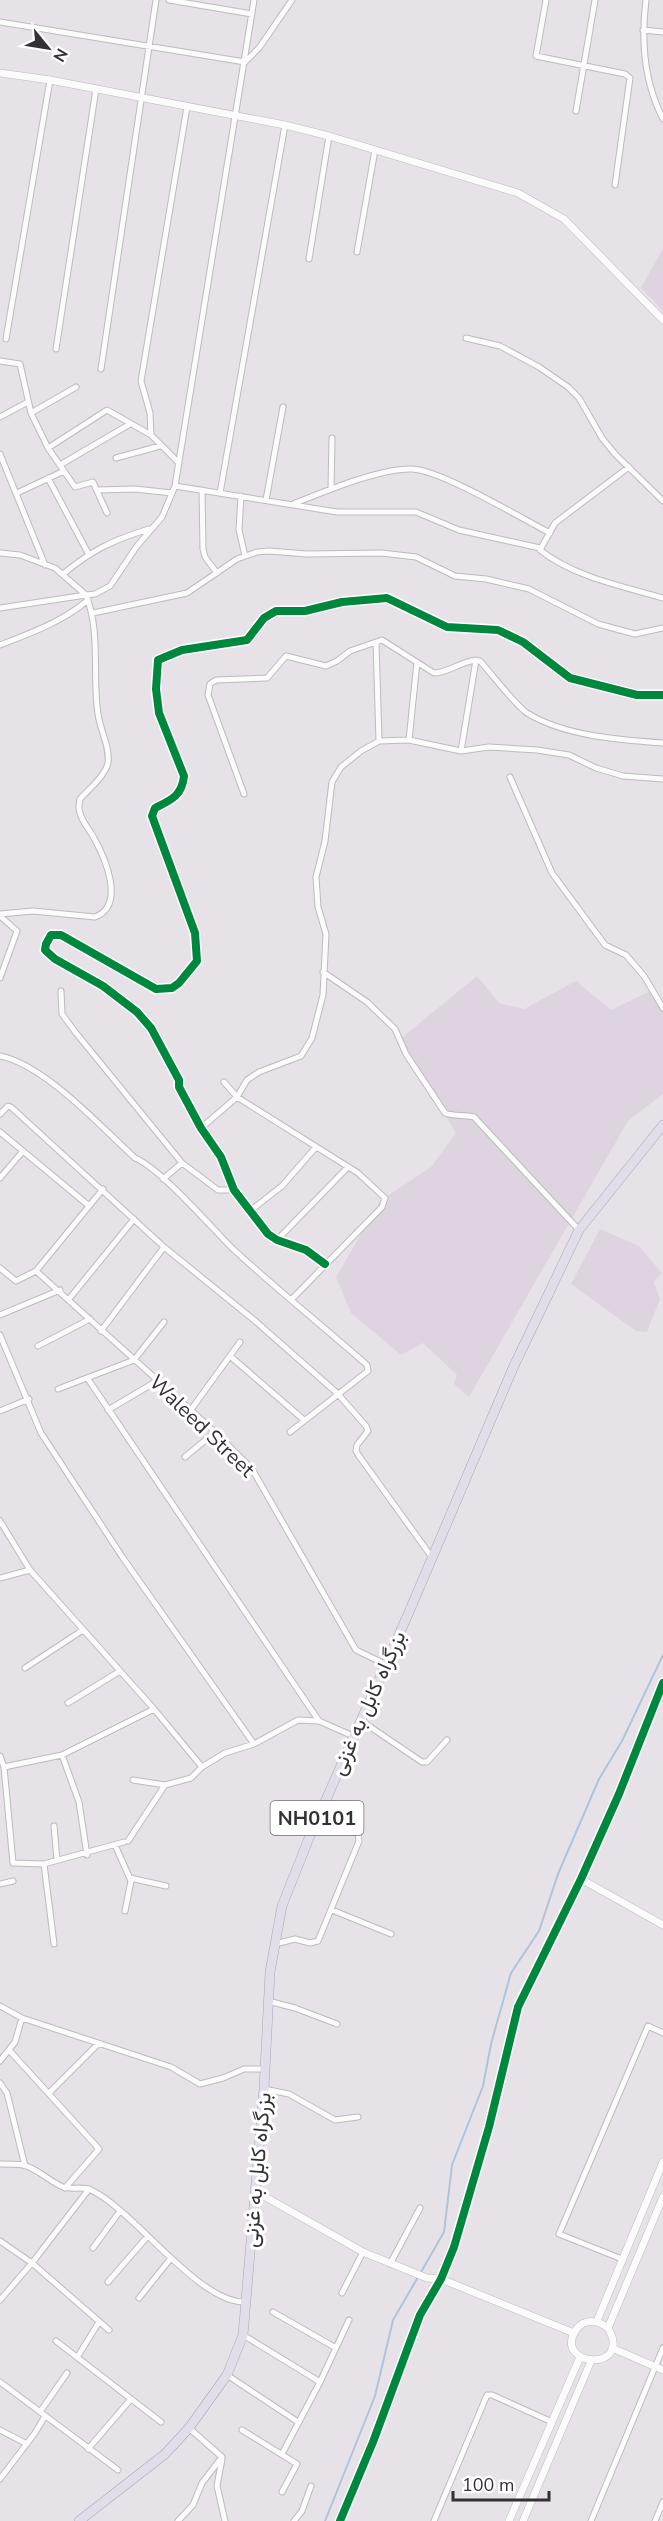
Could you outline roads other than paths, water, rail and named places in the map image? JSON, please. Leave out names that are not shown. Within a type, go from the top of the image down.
[{"type":"highway","name":"بزرگراه کابل به غزنی","points":[[79,2521],[165,2454],[189,2428],[227,2375],[243,2335],[264,2089],[270,1972],[282,1906],[324,1802],[513,1368],[579,1230],[663,1125]]},
{"type":"street","points":[[101,369],[156,0]]},
{"type":"street","points":[[169,0],[252,14]]},
{"type":"street","points":[[0,608],[87,597],[110,586],[162,517],[175,486],[254,0]]},
{"type":"street","points":[[245,62],[259,48],[292,0]]},
{"type":"street","points":[[546,0],[536,56],[625,74],[630,78],[615,185]]},
{"type":"street","points":[[576,111],[595,0]]},
{"type":"street","points":[[646,0],[643,30],[648,78],[663,118]]},
{"type":"street","points":[[0,22],[245,62]]},
{"type":"street","points":[[643,30],[663,33]]},
{"type":"street","points":[[0,82],[1,73],[50,80],[285,125],[518,193],[564,219],[663,320]]},
{"type":"street","points":[[6,339],[50,80]]},
{"type":"street","points":[[56,349],[96,89]]},
{"type":"street","points":[[151,435],[150,413],[141,375],[187,107]]},
{"type":"street","points":[[220,493],[285,125]]},
{"type":"street","points":[[309,259],[329,136]]},
{"type":"street","points":[[357,252],[375,150]]},
{"type":"street","points":[[466,338],[500,346],[568,387],[579,398],[602,438],[615,454],[663,501]]},
{"type":"street","points":[[0,361],[20,364],[28,402],[48,448],[75,487],[92,482],[107,513]]},
{"type":"street","points":[[32,413],[76,387]]},
{"type":"street","points":[[0,417],[28,402]]},
{"type":"street","points":[[266,500],[282,407]]},
{"type":"street","points":[[48,448],[102,411],[107,410],[151,435],[179,463]]},
{"type":"street","points":[[17,493],[48,478],[130,424]]},
{"type":"street","points":[[331,489],[332,438]]},
{"type":"street","points":[[116,458],[160,446]]},
{"type":"street","points":[[0,454],[45,565]]},
{"type":"street","points":[[540,548],[555,523],[629,467]]},
{"type":"street","points":[[292,505],[331,489],[400,469],[414,469],[450,482],[550,532]]},
{"type":"street","points":[[48,478],[88,553]]},
{"type":"street","points":[[175,486],[337,512],[416,512],[459,530],[540,548],[542,552],[563,565],[585,574],[663,598]]},
{"type":"street","points":[[97,490],[135,489],[172,493]]},
{"type":"street","points":[[202,490],[203,549],[205,557],[217,573]]},
{"type":"street","points":[[241,496],[239,530],[245,556]]},
{"type":"street","points":[[63,573],[88,553],[117,540],[151,529]]},
{"type":"street","points":[[93,613],[187,593],[245,556],[269,551],[308,554],[382,553],[416,557],[455,576],[486,579],[529,590],[598,624],[635,634],[663,628]]},
{"type":"street","points":[[0,553],[20,555],[63,573],[87,597],[93,613],[98,715],[106,742],[108,760],[106,768],[80,799],[79,806],[80,815],[94,838],[108,871],[110,902],[102,915],[95,917],[33,911],[0,915]]},
{"type":"street","points":[[0,645],[46,627],[75,611],[87,597]]},
{"type":"street","points":[[325,1264],[306,1250],[277,1240],[268,1234],[234,1190],[221,1157],[201,1128],[151,1028],[137,1012],[104,986],[46,952],[45,947],[51,935],[61,935],[124,970],[148,987],[161,990],[172,988],[179,983],[197,961],[195,933],[152,816],[155,808],[170,802],[178,794],[184,776],[159,713],[156,669],[160,658],[182,650],[247,640],[264,618],[276,611],[305,611],[342,602],[387,598],[447,627],[498,630],[523,642],[570,678],[637,695],[663,695]]},
{"type":"street","points":[[244,794],[208,695],[210,684],[216,680],[267,678],[286,656],[326,666],[350,651],[382,640],[391,643],[434,673],[444,673],[477,660]]},
{"type":"street","points":[[376,642],[379,741]]},
{"type":"street","points":[[477,660],[525,712],[553,725],[618,740],[663,743]]},
{"type":"street","points":[[461,750],[477,660]]},
{"type":"street","points":[[409,740],[417,662]]},
{"type":"street","points":[[201,1128],[237,1098],[247,1080],[259,1072],[301,1056],[312,1038],[323,995],[322,972],[326,934],[318,907],[316,877],[325,841],[332,782],[341,767],[379,741],[409,740],[461,750],[489,747],[569,754],[596,768],[623,776],[663,779]]},
{"type":"street","points":[[510,777],[552,873],[605,945],[626,955],[644,976],[663,1008]]},
{"type":"street","points":[[0,915],[17,931],[0,978]]},
{"type":"street","points":[[322,972],[367,1002],[395,1029],[406,1054],[445,1113],[455,1117],[467,1115],[474,1117],[579,1230]]},
{"type":"street","points":[[61,992],[62,1014],[182,1163],[218,1190],[234,1190]]},
{"type":"street","points":[[0,1056],[21,1062],[62,1092],[135,1158],[142,1160],[233,1249],[369,1368],[290,1432]]},
{"type":"street","points":[[224,1082],[237,1098],[358,1173],[385,1198],[385,1203],[292,1299]]},
{"type":"street","points":[[0,1114],[8,1106],[11,1107],[164,1247],[254,1320],[338,1393],[368,1431],[357,1445],[356,1450],[359,1456],[431,1556]]},
{"type":"street","points":[[0,1132],[88,1205]]},
{"type":"street","points":[[250,1211],[282,1186],[316,1148]]},
{"type":"street","points":[[0,1178],[23,1151]]},
{"type":"street","points":[[163,1179],[182,1163]]},
{"type":"street","points":[[277,1240],[348,1167]]},
{"type":"street","points":[[0,1268],[16,1281],[36,1271],[103,1189]]},
{"type":"street","points":[[69,1299],[134,1219]]},
{"type":"street","points":[[101,1331],[164,1247]]},
{"type":"street","name":"Waleed Street","points":[[36,1271],[60,1290],[101,1331],[215,1432],[252,1469],[356,1650],[385,1664]]},
{"type":"street","points":[[0,1315],[60,1290]]},
{"type":"street","points":[[38,1346],[90,1319]]},
{"type":"street","points":[[58,1389],[134,1360],[164,1322]]},
{"type":"street","points":[[0,1335],[41,1433],[123,1558],[254,1744]]},
{"type":"street","points":[[190,1411],[240,1342]]},
{"type":"street","points":[[230,1356],[304,1420]]},
{"type":"street","points":[[88,1379],[319,1721]]},
{"type":"street","points":[[108,1410],[157,1381]]},
{"type":"street","points":[[0,1411],[28,1399]]},
{"type":"street","points":[[185,1457],[215,1432]]},
{"type":"street","points":[[0,1521],[30,1570],[154,1709],[202,1767]]},
{"type":"street","points":[[0,1578],[30,1570]]},
{"type":"street","points":[[25,1668],[83,1630]]},
{"type":"street","points":[[68,1702],[120,1671]]},
{"type":"street","points":[[340,2521],[373,2442],[420,2315],[441,2279],[454,2247],[489,2127],[518,2007],[581,1879],[663,1683]]},
{"type":"street","points":[[4,1767],[62,1755],[154,1709]]},
{"type":"street","points":[[133,1780],[165,1785],[191,1778],[202,1767],[225,1753],[254,1744],[298,1720],[319,1721],[353,1736]]},
{"type":"street","points":[[360,1720],[422,1762],[427,1762],[447,1740]]},
{"type":"street","points":[[62,1755],[80,1802],[87,1855]]},
{"type":"street","points":[[0,1757],[4,1767],[13,1863],[44,1864],[87,1855],[126,1842],[165,1785]]},
{"type":"street","points":[[0,1801],[7,1800]]},
{"type":"street","points":[[275,1944],[295,1939],[310,1943],[318,1941],[333,1910],[359,1837],[352,1821],[342,1811],[324,1802]]},
{"type":"street","points":[[54,1826],[57,1860]]},
{"type":"street","points":[[115,1845],[130,1878],[125,1911]]},
{"type":"street","points":[[44,1864],[54,1944]]},
{"type":"street","points":[[130,1878],[166,1886]]},
{"type":"street","points":[[581,1879],[663,1925]]},
{"type":"street","points":[[0,1884],[13,1881]]},
{"type":"street","points":[[333,1910],[391,1934]]},
{"type":"street","points":[[268,2001],[338,2024]]},
{"type":"street","points":[[0,2006],[22,2018],[171,2067],[200,2084],[244,2069],[265,2069]]},
{"type":"street","points":[[0,2061],[15,2042],[22,2018]]},
{"type":"street","points":[[622,2259],[559,2234],[648,2026],[663,2032]]},
{"type":"street","points":[[50,2092],[98,2044]]},
{"type":"street","points":[[9,2049],[99,2149],[65,2188]]},
{"type":"street","points":[[0,2083],[7,2093],[25,2166]]},
{"type":"street","points":[[264,2089],[289,2094],[335,2120],[358,2117]]},
{"type":"street","points":[[597,2321],[663,2162]]},
{"type":"street","points":[[0,2164],[25,2166],[65,2188],[89,2189],[120,2211],[205,2286],[233,2301],[245,2302]]},
{"type":"street","points":[[0,2300],[32,2263],[89,2189]]},
{"type":"street","points":[[255,2191],[363,2252],[427,2278],[441,2279],[574,2333]]},
{"type":"street","points":[[608,2328],[663,2197]]},
{"type":"street","points":[[393,2265],[420,2208]]},
{"type":"street","points":[[93,2248],[120,2211]]},
{"type":"street","points":[[108,2282],[147,2237]]},
{"type":"street","points":[[0,2241],[32,2263],[109,2330]]},
{"type":"street","points":[[342,2293],[363,2252]]},
{"type":"street","points":[[140,2298],[171,2258]]},
{"type":"street","points":[[273,2312],[336,2348]]},
{"type":"street","points":[[282,2454],[349,2320]]},
{"type":"street","points":[[597,2321],[608,2328],[613,2341],[612,2348],[604,2358],[591,2361],[580,2357],[573,2346],[574,2333],[583,2323],[597,2321]]},
{"type":"street","points":[[78,2356],[99,2322]]},
{"type":"street","points":[[243,2335],[320,2382]]},
{"type":"street","points":[[56,2341],[161,2422]]},
{"type":"street","points":[[612,2348],[663,2370]]},
{"type":"street","points":[[591,2521],[663,2348]]},
{"type":"street","points":[[509,2521],[580,2357]]},
{"type":"street","points":[[523,2521],[591,2361]]},
{"type":"street","points":[[0,2479],[27,2444],[67,2373]]},
{"type":"street","points":[[227,2375],[298,2421]]},
{"type":"street","points":[[0,2382],[118,2470]]},
{"type":"street","points":[[434,2521],[487,2395],[492,2395],[552,2422]]},
{"type":"street","points":[[88,2449],[131,2398]]},
{"type":"street","points":[[189,2428],[222,2457]]},
{"type":"street","points":[[0,2430],[27,2444]]},
{"type":"street","points":[[242,2430],[297,2464],[282,2492]]},
{"type":"street","points":[[180,2521],[193,2505],[202,2484],[222,2457]]},
{"type":"street","points":[[222,2457],[217,2486],[225,2521]]},
{"type":"street","points":[[294,2521],[302,2511],[311,2486]]},
{"type":"street","points":[[655,2521],[663,2502]]},
{"type":"waterway","points":[[421,2272],[444,2232],[452,2165],[483,2086],[491,2044],[511,1973],[539,1931],[558,1874],[599,1779],[622,1741],[663,1655]]},
{"type":"waterway","points":[[325,2521],[375,2396],[393,2320],[418,2277]]}]
